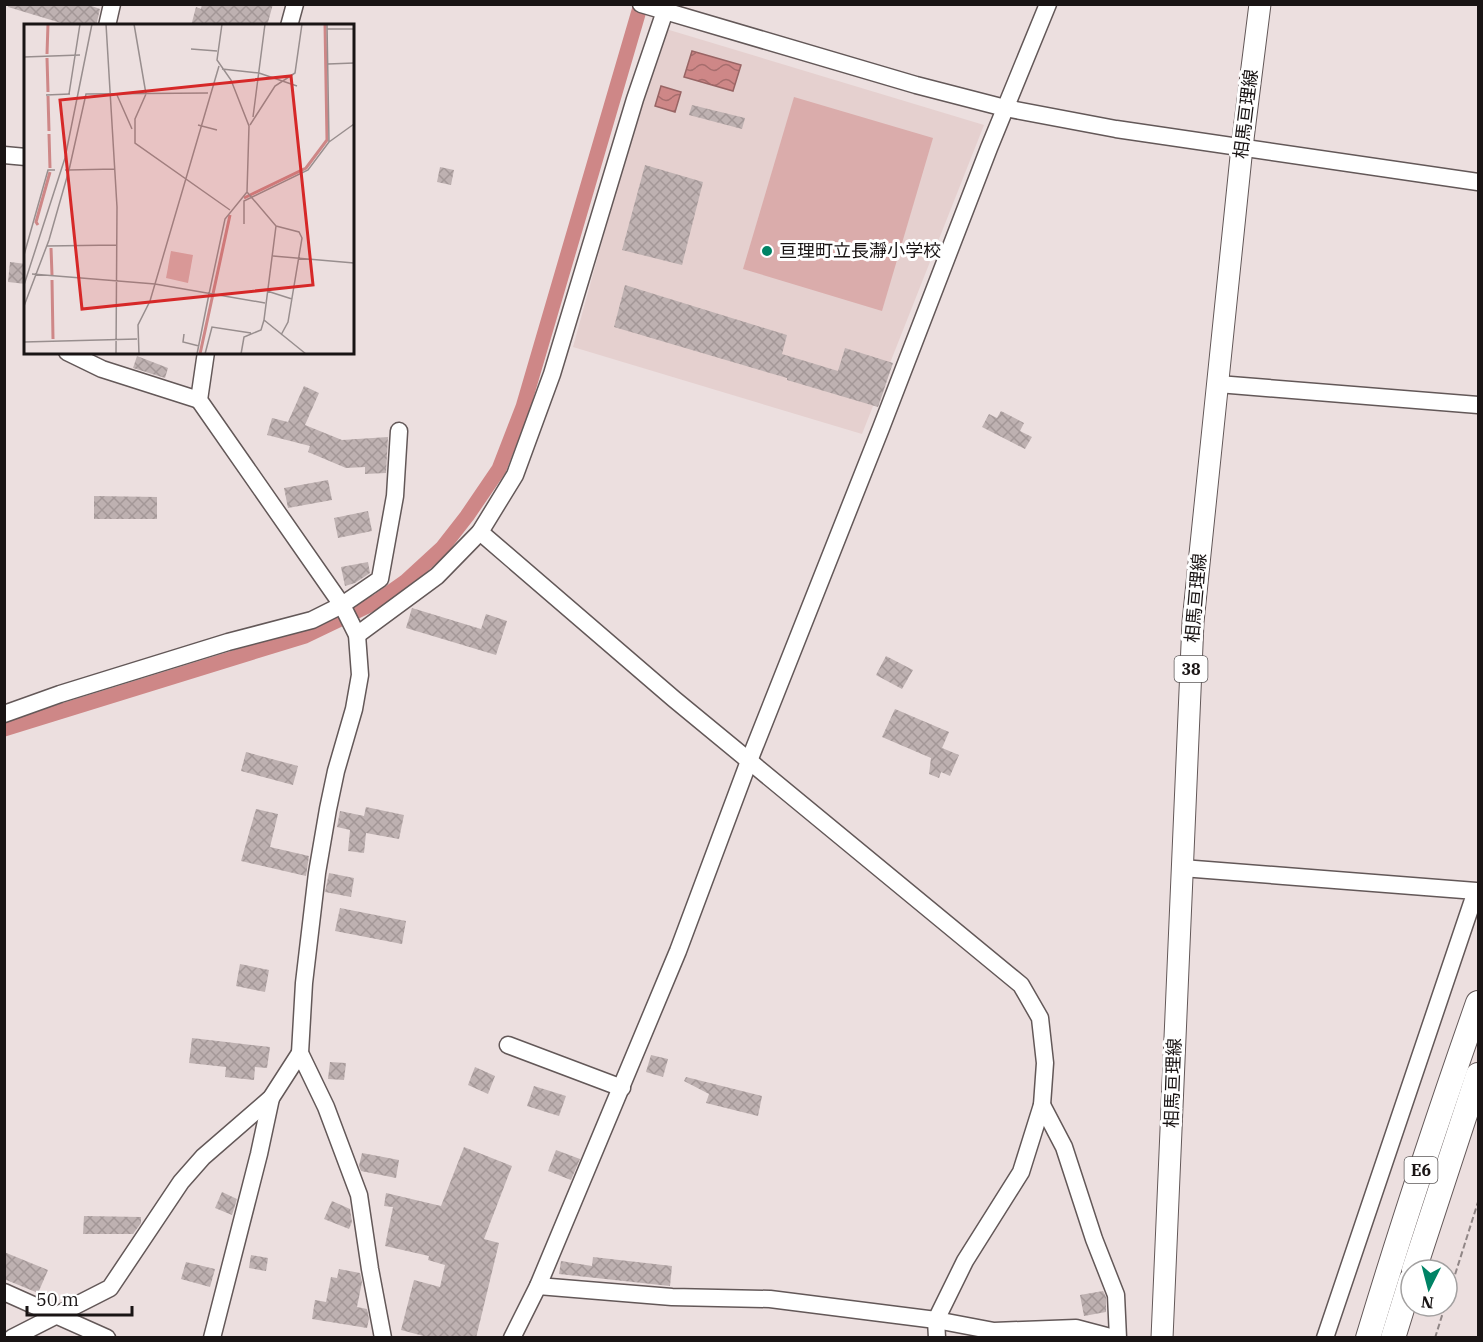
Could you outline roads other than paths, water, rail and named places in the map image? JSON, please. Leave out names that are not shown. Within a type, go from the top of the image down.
[{"type":"highway","name":"E6","points":[[1368,1338],[1443,1101],[1479,1003]]},
{"type":"highway","name":"E6","points":[[1418,1258],[1479,1075]]},
{"type":"highway","points":[[1393,1338],[1399,1318]]},
{"type":"main road","name":"相馬亘理線","points":[[1162,1338],[1193,622],[1242,147],[1260,4]]},
{"type":"street","points":[[107,24],[112,4]]},
{"type":"street","points":[[290,24],[295,4]]},
{"type":"street","points":[[512,1338],[538,1286],[678,951],[749,761],[1048,4]]},
{"type":"street","points":[[357,635],[437,576],[480,532],[515,475],[552,374],[661,9],[916,85],[1005,108],[1116,129],[1479,182]]},
{"type":"street","points":[[4,155],[24,157]]},
{"type":"street","points":[[72,354],[102,369],[199,400],[342,605],[357,635],[360,675],[354,709],[328,809],[317,873],[304,983],[300,1053],[326,1107],[359,1195],[383,1338]]},
{"type":"street","points":[[199,400],[206,354]]},
{"type":"street","points":[[1218,384],[1479,405]]},
{"type":"street","points":[[4,714],[60,694],[228,642],[312,620],[342,605],[380,579],[395,496],[399,431]]},
{"type":"street","points":[[480,532],[551,596],[1021,985],[1040,1018],[1045,1063],[1042,1104],[1021,1172],[965,1261],[936,1320],[937,1338]]},
{"type":"street","points":[[1182,868],[1478,889],[1325,1338]]},
{"type":"street","points":[[508,1045],[622,1088]]},
{"type":"street","points":[[12,1338],[110,1288],[181,1182],[203,1157],[271,1098],[300,1053]]},
{"type":"street","points":[[212,1338],[271,1098]]},
{"type":"street","points":[[538,1286],[672,1298],[770,1299],[936,1320],[994,1331],[1076,1328],[1116,1338],[1116,1295],[1094,1239],[1064,1147],[1042,1104]]},
{"type":"street","points":[[4,1292],[107,1338]]},
{"type":"water","points":[[692,51],[741,65],[733,91],[684,77]]},
{"type":"water","points":[[661,86],[681,92],[675,112],[655,106]]},
{"type":"waterway","points":[[4,729],[305,636],[378,601],[405,582],[442,548],[499,469],[523,407],[641,4]]},
{"type":"place","name":"亘理町立長瀞小学校","points":[[767,251]]}]
